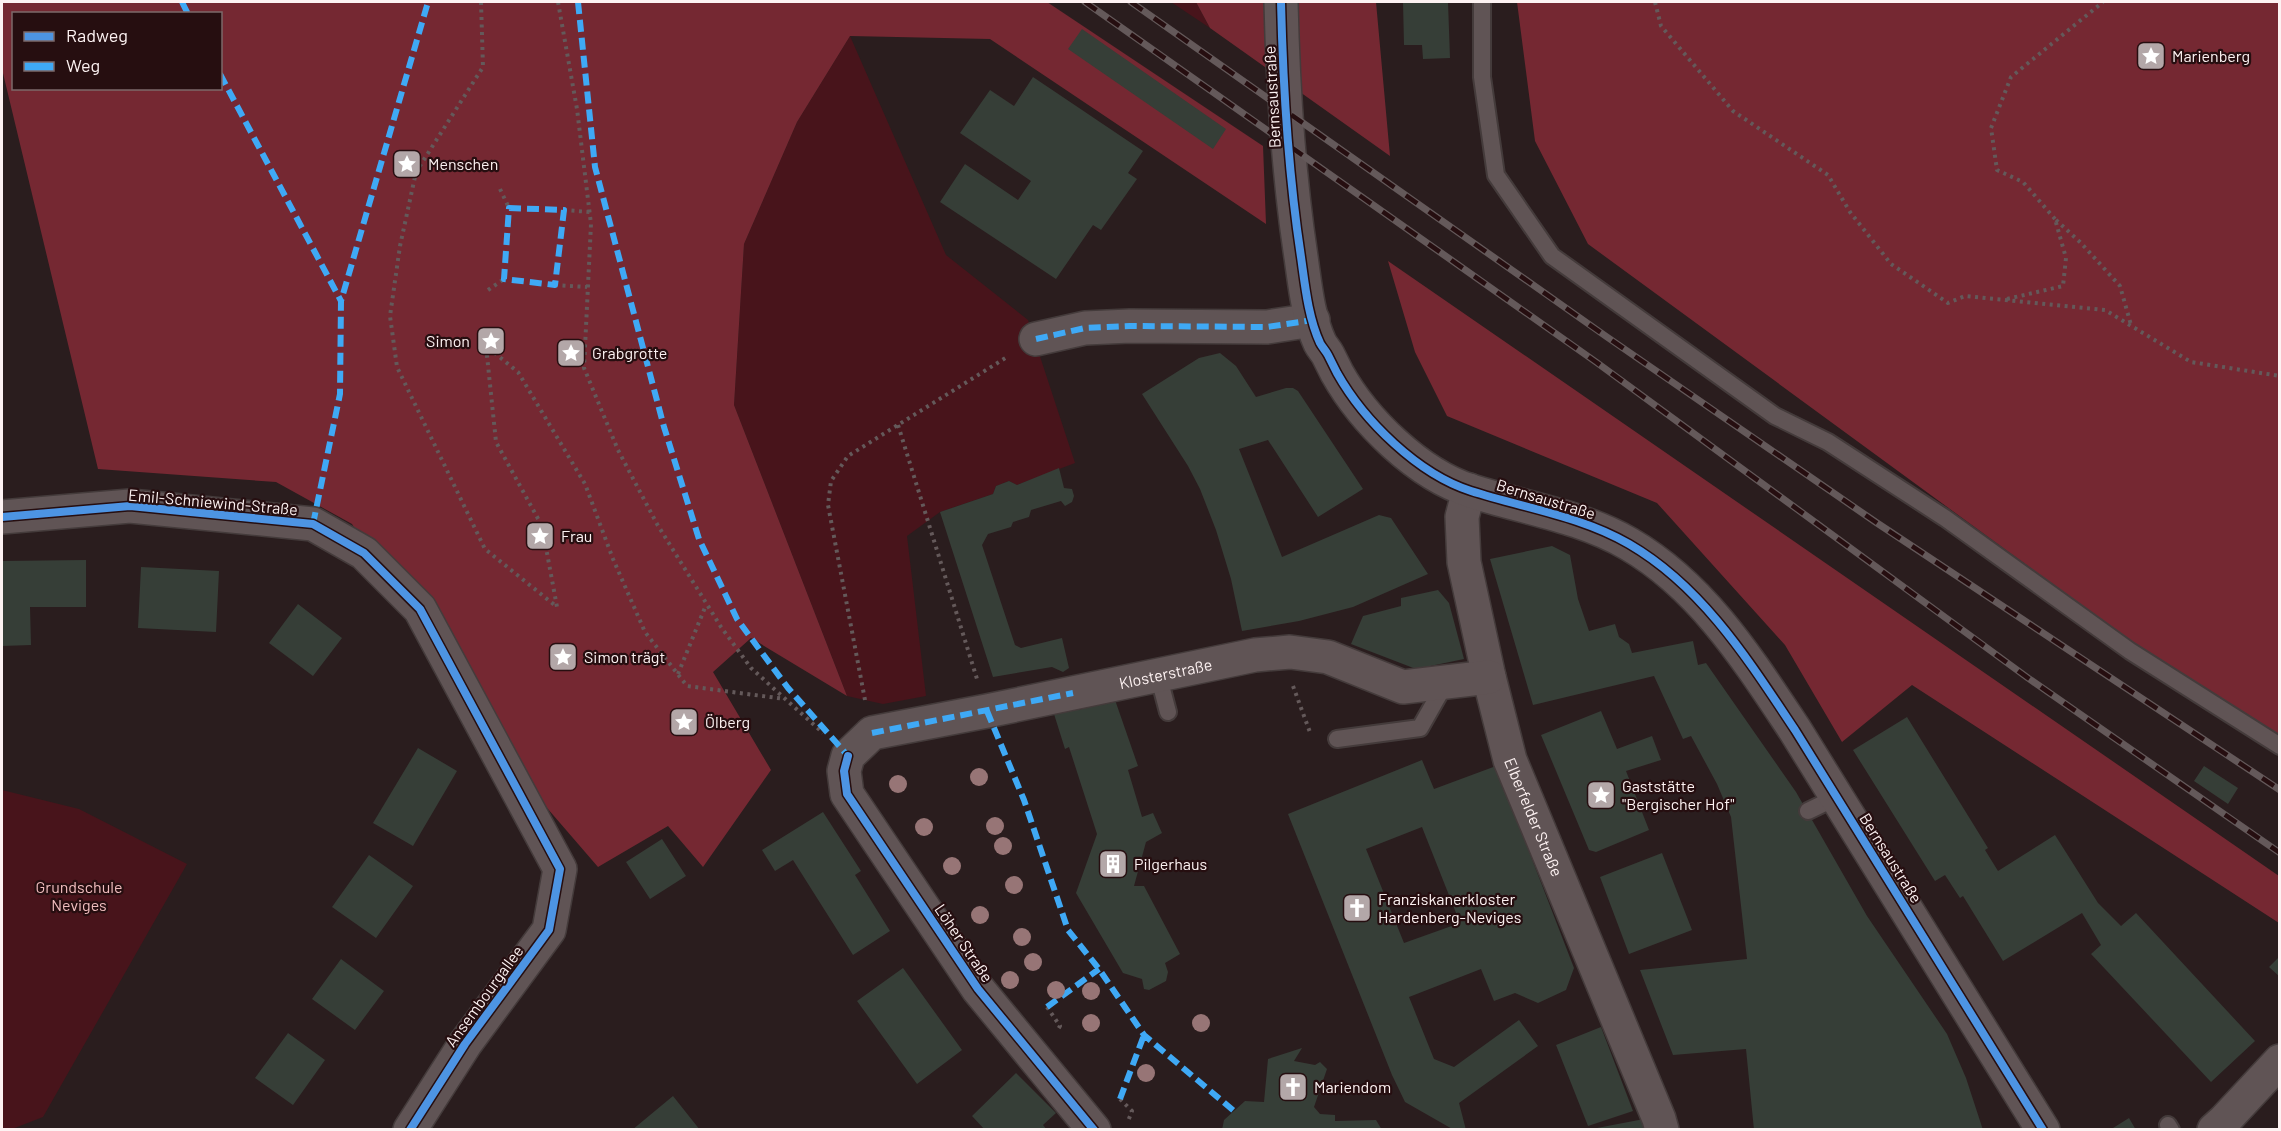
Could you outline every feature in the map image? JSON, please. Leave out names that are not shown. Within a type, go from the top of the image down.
[{"type":"street","name":"Bernsaustraße","points":[[1281,2],[1283,76],[1299,245],[1313,320],[1320,344],[1337,374],[1355,400],[1383,432],[1424,467],[1469,490],[1571,519],[1602,530],[1630,544],[1671,573],[1709,612],[1754,668],[1837,796],[2043,1130]]},
{"type":"street","points":[[1036,339],[1085,328],[1267,327],[1313,320]]},
{"type":"street","name":"Elberfelder Straße","points":[[1469,490],[1462,517],[1464,562],[1510,760],[1662,1130]]},
{"type":"street","name":"Emil-Schniewind-Straße","points":[[2,517],[130,506],[313,525],[364,552],[420,609],[560,870]]},
{"type":"street","name":"Klosterstraße","points":[[872,733],[1255,655],[1290,652],[1328,657],[1403,687],[1445,684],[1489,677]]},
{"type":"street","points":[[848,756],[872,733]]},
{"type":"street","name":"Löher Straße","points":[[848,756],[844,771],[848,794],[978,989],[1094,1130]]},
{"type":"street","name":"Ansembourgallee","points":[[410,1130],[465,1044],[549,930],[560,870]]},
{"type":"street","points":[[2224,1127],[2280,1061]]},
{"type":"lane","points":[[1482,2],[1482,77],[1496,175],[1552,256],[1775,417],[1827,442],[1945,518],[2130,651],[2280,746]]},
{"type":"lane","points":[[1158,674],[1168,712]]},
{"type":"lane","points":[[1337,739],[1420,728],[1445,684]]},
{"type":"lane","points":[[1808,811],[1837,796]]},
{"type":"path","points":[[481,2],[483,67],[416,172],[400,246],[390,316],[398,367],[485,549],[557,607],[542,526],[496,442],[486,346],[518,372],[585,484],[613,559],[645,633],[687,686],[785,699]]},
{"type":"path","points":[[558,2],[577,109],[591,224],[584,368],[618,450],[657,525],[707,604],[751,668],[848,756]]},
{"type":"path","points":[[1656,2],[1661,26],[1733,111],[1828,175],[1850,212],[1891,264],[1947,303],[1965,296],[2105,310],[2191,362],[2280,376]]},
{"type":"path","points":[[2103,2],[2011,77],[1991,128],[1997,170],[2022,182],[2120,286],[2131,326]]},
{"type":"path","points":[[500,189],[509,207]]},
{"type":"path","points":[[564,210],[590,212]]},
{"type":"path","points":[[2002,300],[2064,286],[2066,258],[2055,219]]},
{"type":"path","points":[[488,290],[504,279]]},
{"type":"path","points":[[555,285],[587,287]]},
{"type":"path","points":[[872,733],[828,505],[831,481],[848,456],[1036,339]]},
{"type":"path","points":[[898,425],[987,711]]},
{"type":"path","points":[[678,674],[707,604]]},
{"type":"path","points":[[1292,684],[1315,745],[1337,739]]},
{"type":"path","points":[[1047,1007],[1060,1026]]},
{"type":"path","points":[[1120,1099],[1132,1111]]},
{"type":"green space","points":[[1171,2],[1196,2],[1210,28]]},
{"type":"green space","points":[[850,36],[946,255],[1028,320],[1075,463],[1017,485],[1009,481],[996,486],[993,494],[940,512],[907,536],[926,696],[883,704],[847,696],[734,405],[744,244],[797,122]]},
{"type":"green space","name":"Grundschule Neviges","points":[[2,790],[79,809],[187,864],[43,1117],[12,1129],[2,1129]]},
{"type":"shaded area","points":[[2,2],[1047,2],[1263,146],[1266,224],[990,39],[850,36],[797,122],[744,244],[734,405],[847,696],[751,638],[713,672],[771,770],[703,867],[668,826],[598,867],[485,736],[352,524],[276,482],[98,469],[2,69]]},
{"type":"shaded area","points":[[1196,2],[1376,2],[1390,156],[1210,28]]},
{"type":"shaded area","points":[[1517,2],[2279,2],[2279,750],[1588,244],[1535,141]]},
{"type":"shaded area","points":[[1388,261],[2279,876],[2279,923],[1912,685],[1842,742],[1785,645],[1657,503],[1447,416],[1415,352]]},
{"type":"building","points":[[1403,2],[1448,2],[1450,58],[1423,59],[1422,45],[1404,45]]},
{"type":"building","points":[[1082,29],[1226,129],[1213,149],[1068,49]]},
{"type":"building","points":[[1033,77],[1143,151],[1128,173],[1137,179],[1101,230],[1093,225],[1056,279],[940,202],[965,164],[1018,200],[1031,181],[960,133],[990,90],[1014,106]]},
{"type":"building","points":[[1220,353],[1236,366],[1256,397],[1286,388],[1298,391],[1363,489],[1318,517],[1268,440],[1239,449],[1282,557],[1379,515],[1391,518],[1428,574],[1353,607],[1299,621],[1242,631],[1231,579],[1200,489],[1142,394],[1199,358]]},
{"type":"building","points":[[1059,468],[1064,488],[1072,489],[1074,496],[1072,502],[1065,506],[1061,501],[1031,510],[1029,517],[1013,522],[1011,527],[988,534],[982,545],[1015,645],[1021,648],[1062,638],[1069,668],[1063,672],[1052,667],[993,677],[940,512],[993,494],[996,486],[1009,481],[1017,485]]},
{"type":"building","points":[[1552,546],[1570,555],[1578,599],[1589,631],[1615,624],[1619,637],[1629,644],[1632,653],[1693,641],[1698,665],[1706,663],[1796,792],[1867,916],[1947,1034],[1966,1078],[1983,1130],[1754,1130],[1746,1049],[1673,1055],[1640,970],[1747,959],[1731,817],[1717,784],[1691,736],[1683,739],[1654,676],[1533,705],[1490,559]]},
{"type":"building","points":[[86,560],[86,607],[30,607],[31,645],[2,646],[2,561]]},
{"type":"building","points":[[141,567],[219,571],[216,632],[138,628]]},
{"type":"building","points":[[1438,590],[1449,603],[1464,659],[1416,669],[1351,644],[1363,616],[1401,606],[1401,598]]},
{"type":"building","points":[[298,604],[342,638],[313,676],[269,643]]},
{"type":"building","name":"Pilgerhaus","points":[[1114,697],[1138,766],[1128,770],[1142,817],[1153,813],[1162,833],[1146,842],[1134,886],[1144,886],[1180,954],[1165,963],[1168,972],[1166,981],[1149,990],[1144,989],[1142,979],[1123,973],[1076,893],[1097,834],[1069,747],[1065,749],[1054,714],[1074,707],[1079,710]]},
{"type":"building","points":[[1601,711],[1617,749],[1652,736],[1661,760],[1626,771],[1649,830],[1596,852],[1589,850],[1541,735]]},
{"type":"building","points":[[1907,717],[1988,848],[1985,850],[1998,871],[2055,835],[2098,903],[2121,926],[2136,913],[2255,1041],[2211,1082],[2091,954],[2101,945],[2082,913],[2003,961],[1963,896],[1960,898],[1945,875],[1935,881],[1853,750]]},
{"type":"building","points":[[418,748],[457,771],[413,846],[373,823]]},
{"type":"building","points":[[1422,760],[1434,789],[1496,766],[1574,968],[1566,990],[1538,1003],[1515,993],[1494,1001],[1481,969],[1409,997],[1434,1059],[1454,1067],[1519,1020],[1538,1046],[1459,1103],[1466,1130],[1454,1130],[1405,1102],[1392,1075],[1288,814]],"holes":[[[1422,827],[1460,923],[1404,943],[1366,849]]]},
{"type":"building","points":[[2204,766],[2238,788],[2228,804],[2194,781]]},
{"type":"building","points":[[823,812],[861,871],[855,875],[890,931],[853,955],[793,860],[775,871],[762,850]]},
{"type":"building","points":[[662,839],[686,876],[650,899],[626,862]]},
{"type":"building","points":[[1662,853],[1692,930],[1629,954],[1600,877]]},
{"type":"building","points":[[369,855],[413,886],[376,938],[332,907]]},
{"type":"building","points":[[2280,956],[2280,977],[2269,967]]},
{"type":"building","points":[[341,959],[384,991],[355,1030],[312,999]]},
{"type":"building","points":[[903,968],[962,1050],[917,1084],[857,1001]]},
{"type":"building","points":[[1601,1027],[1633,1111],[1588,1126],[1556,1045]]},
{"type":"building","points":[[288,1033],[325,1060],[293,1105],[255,1078]]},
{"type":"building","name":"Mariendom","points":[[1302,1048],[1294,1061],[1315,1065],[1320,1062],[1327,1069],[1314,1107],[1320,1114],[1335,1115],[1335,1121],[1376,1120],[1382,1130],[1222,1130],[1224,1120],[1245,1101],[1264,1102],[1268,1059]]},
{"type":"building","points":[[1016,1073],[1056,1113],[1043,1125],[1047,1130],[985,1130],[972,1116]]},
{"type":"building","points":[[673,1096],[700,1130],[632,1130]]},
{"type":"building","points":[[2129,1118],[2136,1130],[2114,1130],[2113,1128]]},
{"type":"building","points":[[1644,1119],[1646,1130],[1597,1130],[1597,1128]]},
{"type":"railway","points":[[1085,2],[1596,362],[2028,678],[2280,853]]},
{"type":"railway","points":[[1131,2],[1607,337],[1877,523],[2280,790]]},
{"type":"marked path","points":[[182,2],[187,12]]},
{"type":"marked path","points":[[313,524],[340,394],[341,301],[428,2]]},
{"type":"marked path","points":[[578,2],[595,167],[664,427],[699,539],[737,619],[788,688],[848,756]]},
{"type":"marked path","points":[[222,78],[341,301]]},
{"type":"marked path","points":[[509,208],[564,210],[555,285],[504,279],[509,208]]},
{"type":"marked path","points":[[1036,339],[1085,328],[1267,327],[1313,320]]},
{"type":"marked path","points":[[872,733],[1073,693]]},
{"type":"marked path","points":[[987,711],[1024,800],[1068,930],[1099,969],[1144,1035],[1234,1111]]},
{"type":"marked path","points":[[1047,1007],[1099,969]]},
{"type":"marked path","points":[[1120,1099],[1144,1035]]},
{"type":"cycle path","points":[[1281,2],[1289,161],[1308,301],[1320,343],[1348,391],[1394,444],[1432,472],[1471,491],[1572,519],[1611,534],[1655,562],[1702,604],[1742,652],[1795,730],[2043,1130]]},
{"type":"cycle path","points":[[2,517],[130,506],[313,524],[364,553],[420,609],[560,869],[549,930],[465,1044],[410,1130]]},
{"type":"cycle path","points":[[848,756],[844,771],[847,794],[978,989],[1094,1130]]},
{"type":"place","name":"Marienberg","points":[[2151,56]]},
{"type":"place","name":"Menschen","points":[[407,164]]},
{"type":"place","name":"Simon","points":[[491,341]]},
{"type":"place","name":"Grabgrotte","points":[[571,353]]},
{"type":"place","name":"Frau","points":[[540,536]]},
{"type":"place","name":"Simon trägt","points":[[563,657]]},
{"type":"place","name":"Ölberg","points":[[684,722]]},
{"type":"place","name":"Gaststätte \"Bergischer Hof\"","points":[[1601,795]]},
{"type":"place","name":"Pilgerhaus","points":[[1113,864]]},
{"type":"place","name":"Franziskanerkloster Hardenberg-Neviges","points":[[1357,908]]},
{"type":"place","name":"Mariendom","points":[[1293,1087]]}]
